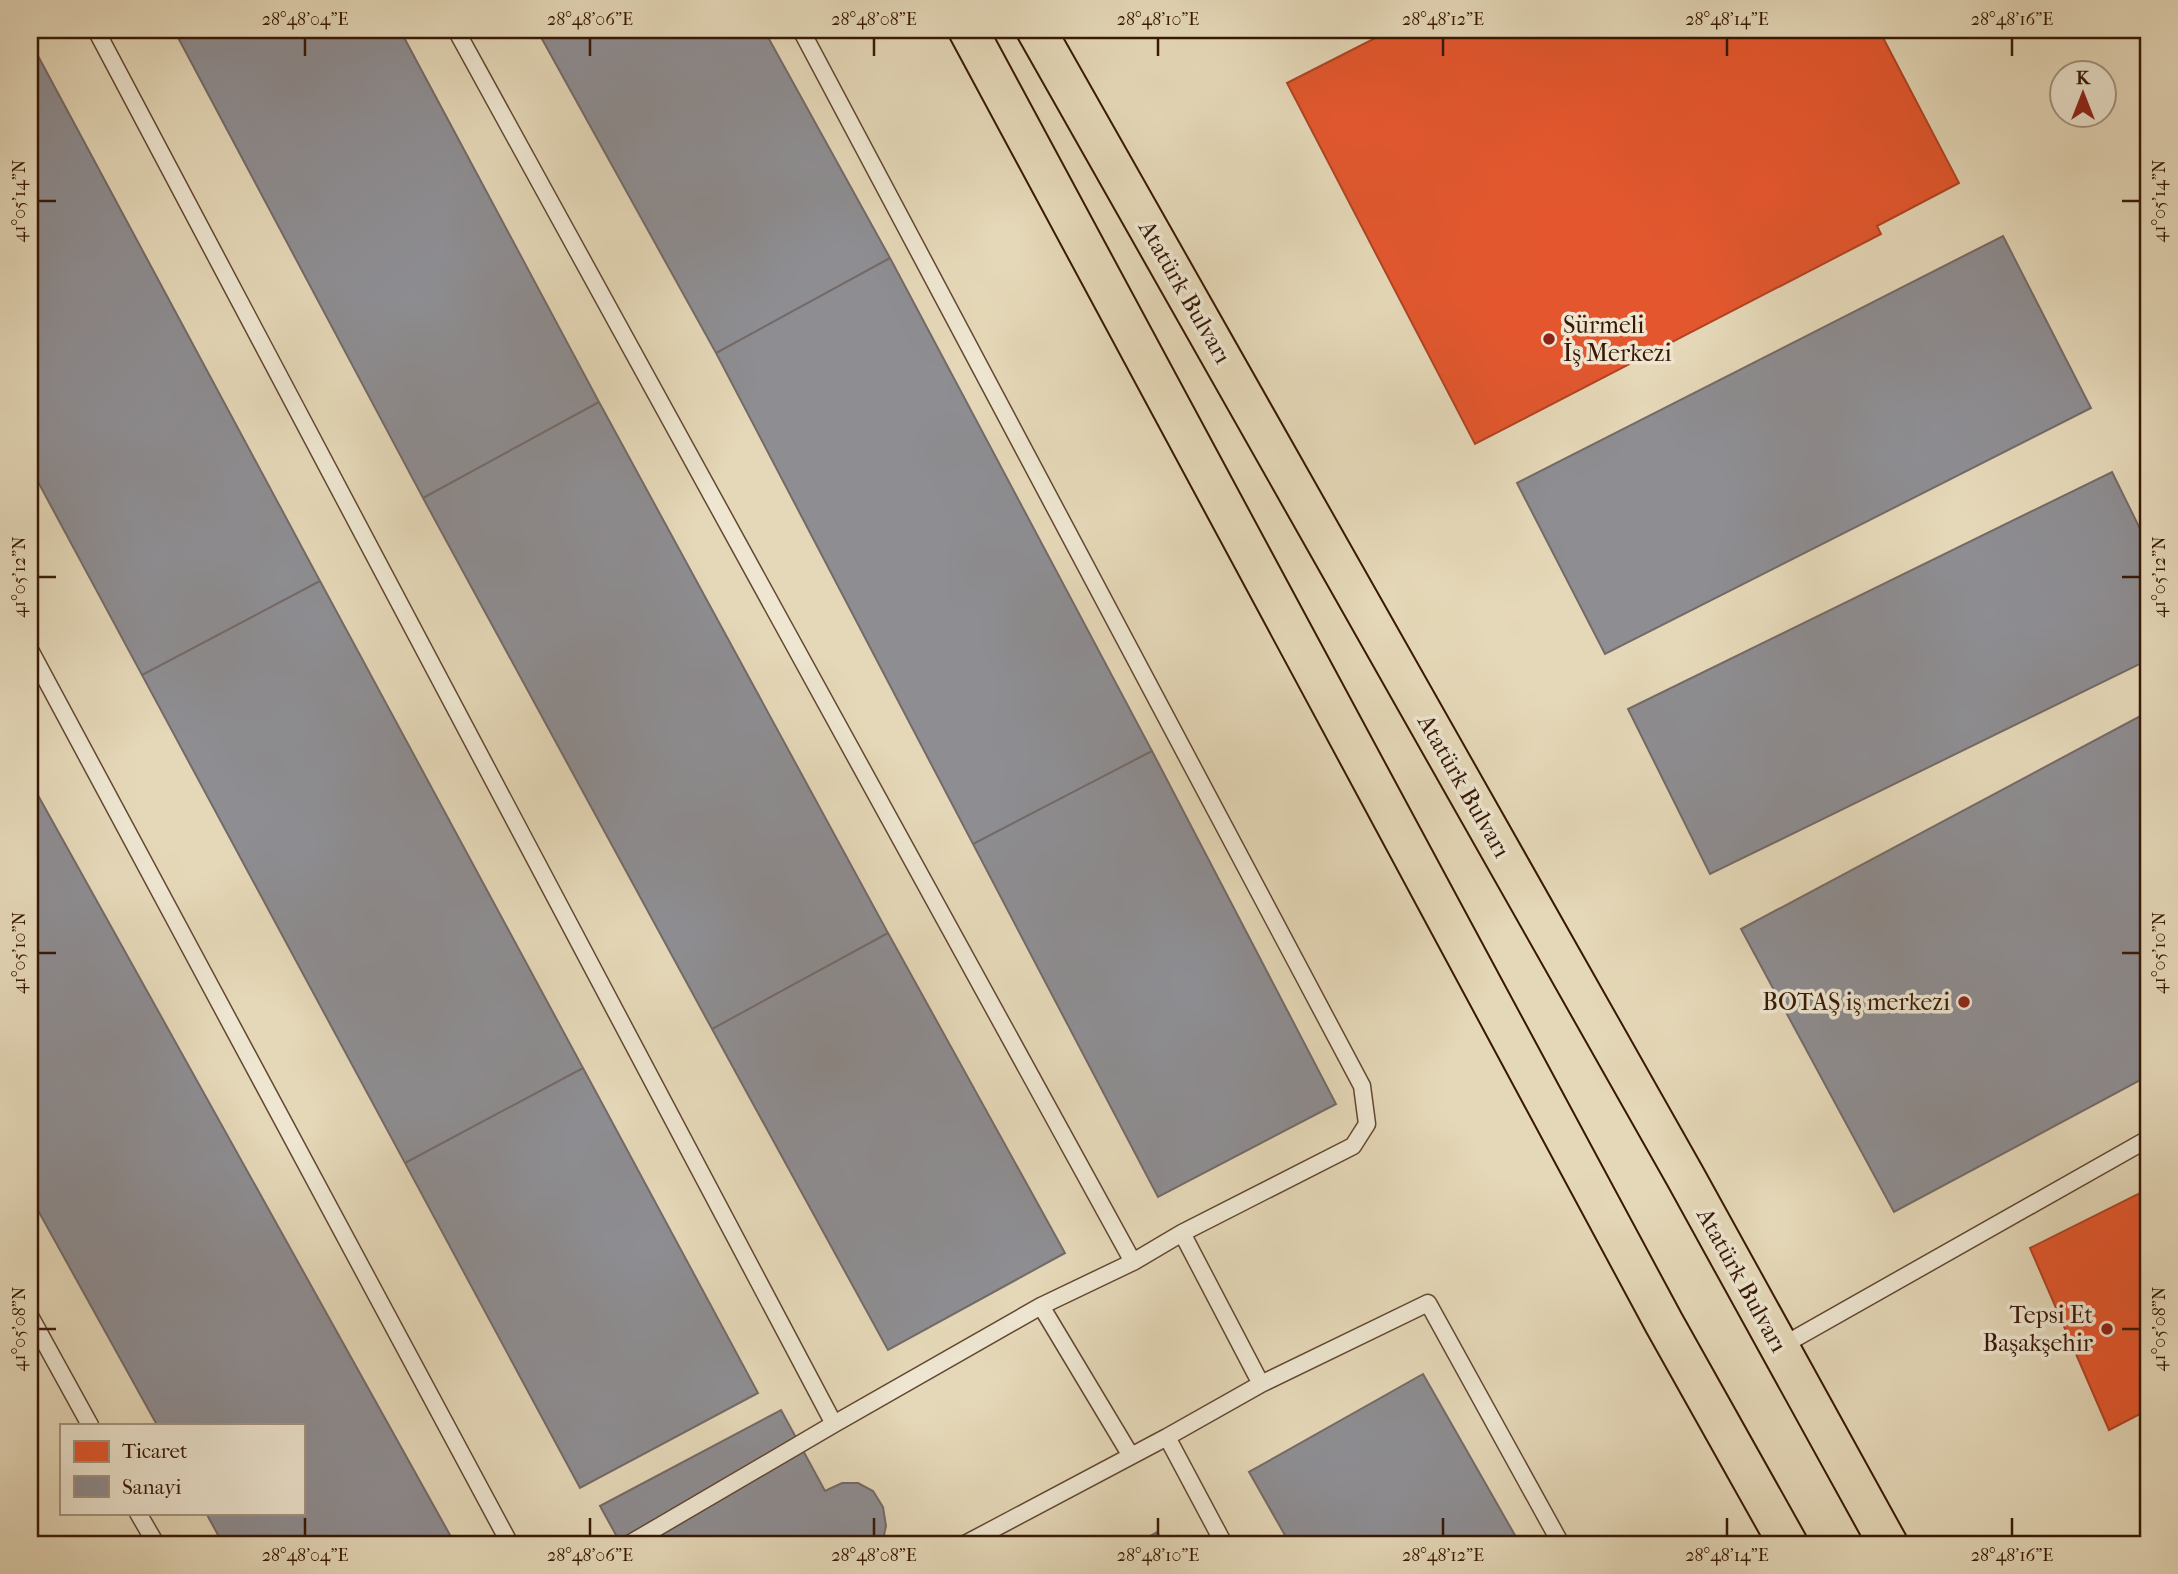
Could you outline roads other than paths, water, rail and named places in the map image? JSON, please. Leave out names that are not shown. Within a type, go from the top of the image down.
[{"type":"main road","points":[[968,30],[1664,1323],[1788,1544]]},
{"type":"main road","name":"Atatürk Bulvarı","points":[[1036,30],[1685,1176],[1888,1544]]},
{"type":"lane","points":[[96,30],[834,1424]]},
{"type":"lane","points":[[456,30],[1133,1262]]},
{"type":"lane","points":[[629,1544],[1041,1306],[1133,1262],[1182,1233],[1353,1146],[1367,1124],[1362,1086],[801,30]]},
{"type":"lane","points":[[30,650],[510,1544]]},
{"type":"lane","points":[[1780,1347],[2148,1139]]},
{"type":"lane","points":[[1182,1233],[1261,1384]]},
{"type":"lane","points":[[965,1544],[1261,1384],[1428,1303],[1561,1544]]},
{"type":"lane","points":[[1041,1306],[1132,1456]]},
{"type":"lane","points":[[30,1316],[89,1424]]},
{"type":"lane","points":[[1167,1437],[1224,1544]]},
{"type":"lane","points":[[139,1514],[156,1544]]},
{"type":"place","name":"Sürmeli İş Merkezi","points":[[1549,339]]},
{"type":"place","name":"BOTAŞ iş merkezi","points":[[1964,1002]]},
{"type":"place","name":"Tepsi Et Başakşehir","points":[[2107,1329]]}]
